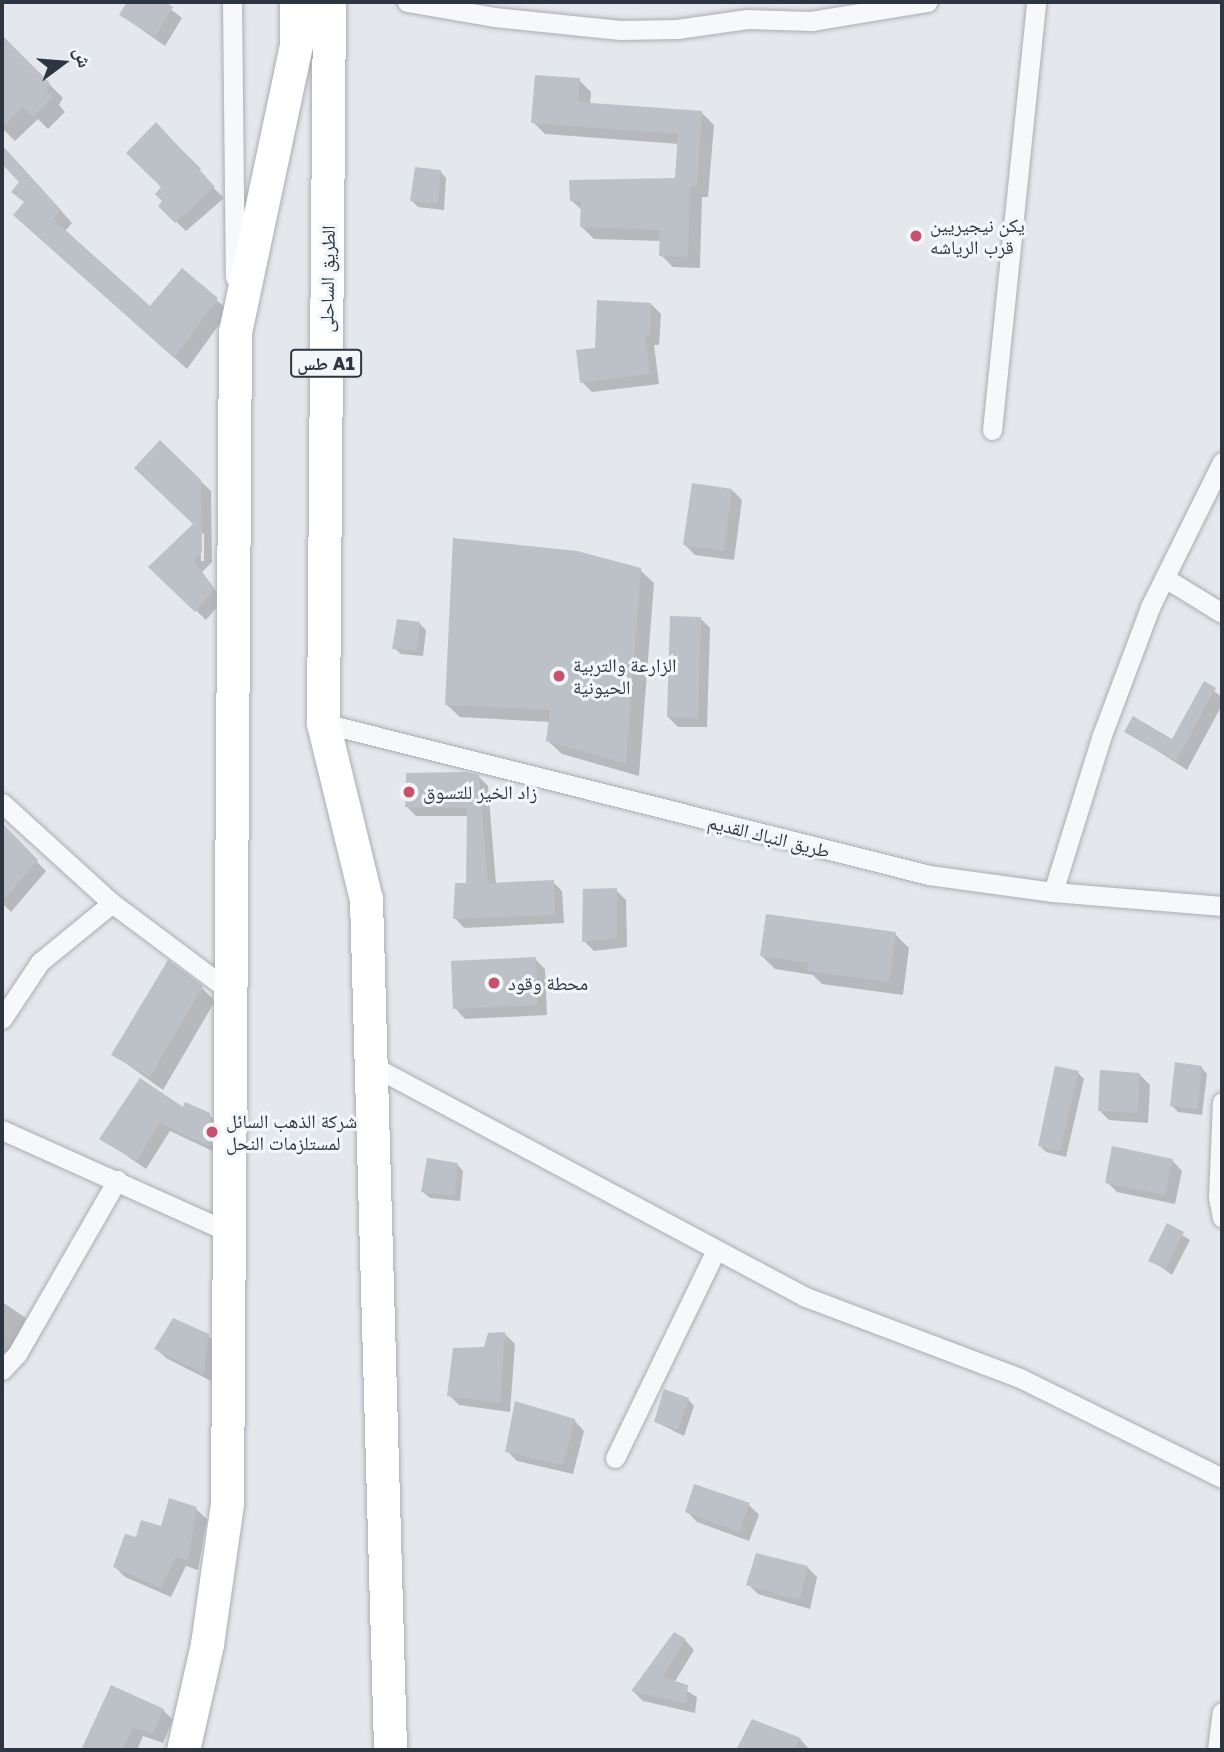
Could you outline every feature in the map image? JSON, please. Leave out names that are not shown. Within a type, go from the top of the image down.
[{"type":"highway","points":[[183,1750],[207,1644],[227,1503],[234,332],[296,44],[296,2]]},
{"type":"highway","name":"الطريق الساحلى","points":[[329,2],[323,723],[366,899],[373,1066],[390,1750]]},
{"type":"street","points":[[232,2],[234,332]]},
{"type":"street","points":[[407,2],[494,17],[620,30],[677,29],[747,19],[811,21],[927,2]]},
{"type":"street","points":[[992,430],[1036,2]]},
{"type":"street","points":[[1053,892],[1102,735],[1165,578],[1222,462]]},
{"type":"street","points":[[1165,578],[1222,613]]},
{"type":"street","name":"طريق النباك القديم","points":[[323,723],[929,875],[1053,892],[1222,906]]},
{"type":"street","points":[[2,803],[112,902],[230,992]]},
{"type":"street","points":[[2,1018],[40,962],[112,902]]},
{"type":"street","points":[[373,1066],[803,1296],[1020,1378],[1222,1478]]},
{"type":"street","points":[[1222,1102],[1217,1197],[1222,1218]]},
{"type":"street","points":[[2,1130],[229,1232]]},
{"type":"street","points":[[2,1370],[16,1354],[117,1180]]},
{"type":"street","points":[[615,1458],[716,1250]]},
{"type":"street","points":[[1217,1750],[1222,1712]]},
{"type":"building","points":[[127,2],[165,2],[173,7],[155,37],[119,15]]},
{"type":"building","points":[[2,35],[50,83],[46,90],[53,97],[33,117],[23,107],[2,128]]},
{"type":"building","points":[[535,75],[580,78],[578,102],[702,111],[697,186],[690,186],[688,257],[659,256],[660,230],[580,227],[581,201],[570,201],[569,180],[675,178],[678,134],[531,123]]},
{"type":"building","points":[[156,122],[215,187],[175,223],[158,206],[162,201],[155,194],[161,187],[126,153]]},
{"type":"building","points":[[2,145],[61,210],[53,219],[150,306],[182,268],[218,298],[174,358],[13,215],[24,202],[11,192],[19,182],[2,164]]},
{"type":"building","points":[[415,167],[441,170],[438,204],[410,201]]},
{"type":"building","points":[[597,300],[651,303],[650,335],[645,335],[650,374],[580,383],[576,350],[595,348]]},
{"type":"building","points":[[160,440],[201,480],[202,552],[194,561],[214,589],[195,612],[148,567],[193,524],[134,468]]},
{"type":"building","points":[[692,483],[732,489],[724,551],[683,545]]},
{"type":"building","points":[[453,538],[577,551],[641,568],[626,764],[546,741],[550,710],[445,705]]},
{"type":"building","points":[[670,616],[701,617],[698,718],[667,717]]},
{"type":"building","points":[[397,619],[420,622],[417,650],[392,649]]},
{"type":"building","points":[[1204,681],[1216,688],[1176,761],[1124,732],[1133,716],[1172,739]]},
{"type":"building","points":[[467,772],[479,775],[488,883],[554,880],[555,915],[453,919],[455,883],[466,883],[467,808],[405,807],[406,773]]},
{"type":"building","points":[[2,823],[38,860],[2,902]]},
{"type":"building","points":[[617,888],[617,938],[582,942],[583,889]]},
{"type":"building","points":[[766,914],[896,932],[889,982],[807,971],[808,963],[760,956]]},
{"type":"building","name":"محطة وقود","points":[[536,957],[538,1005],[453,1009],[451,961]]},
{"type":"building","points":[[168,960],[203,986],[150,1077],[111,1055]]},
{"type":"building","points":[[1175,1062],[1202,1066],[1197,1109],[1170,1106]]},
{"type":"building","points":[[1055,1066],[1079,1071],[1060,1151],[1038,1146]]},
{"type":"building","points":[[1100,1070],[1140,1073],[1138,1113],[1098,1111]]},
{"type":"building","points":[[140,1078],[183,1107],[185,1102],[210,1113],[210,1147],[160,1123],[136,1161],[99,1139]]},
{"type":"building","points":[[1112,1146],[1173,1159],[1165,1195],[1105,1183]]},
{"type":"building","points":[[427,1158],[458,1163],[454,1196],[421,1192]]},
{"type":"building","points":[[1167,1223],[1184,1232],[1166,1269],[1148,1261]]},
{"type":"building","points":[[173,1318],[209,1334],[204,1374],[154,1349]]},
{"type":"building","points":[[505,1332],[500,1403],[447,1396],[453,1348],[484,1347],[488,1333]]},
{"type":"building","points":[[664,1389],[689,1398],[678,1430],[654,1422]]},
{"type":"building","points":[[515,1401],[575,1419],[563,1465],[505,1452]]},
{"type":"building","points":[[694,1484],[750,1503],[739,1532],[685,1512]]},
{"type":"building","points":[[169,1498],[197,1507],[188,1561],[176,1557],[161,1588],[113,1567],[125,1534],[136,1537],[141,1520],[161,1526]]},
{"type":"building","points":[[756,1553],[808,1566],[800,1600],[746,1585]]},
{"type":"building","points":[[674,1632],[686,1639],[662,1677],[688,1685],[686,1704],[631,1691]]},
{"type":"building","points":[[111,1685],[164,1709],[153,1734],[133,1727],[122,1750],[81,1750]]},
{"type":"building","points":[[752,1719],[801,1738],[793,1750],[736,1750]]},
{"type":"place","name":"يكن نيجيريين قرب الرياشه","points":[[916,236]]},
{"type":"place","name":"الزارعة والتربية الحيونية","points":[[559,676]]},
{"type":"place","name":"زاد الخير للتسوق","points":[[409,792]]},
{"type":"place","name":"محطة وقود","points":[[494,983]]},
{"type":"place","name":"شركة الذهب السائل لمستلزمات النحل","points":[[212,1132]]}]
